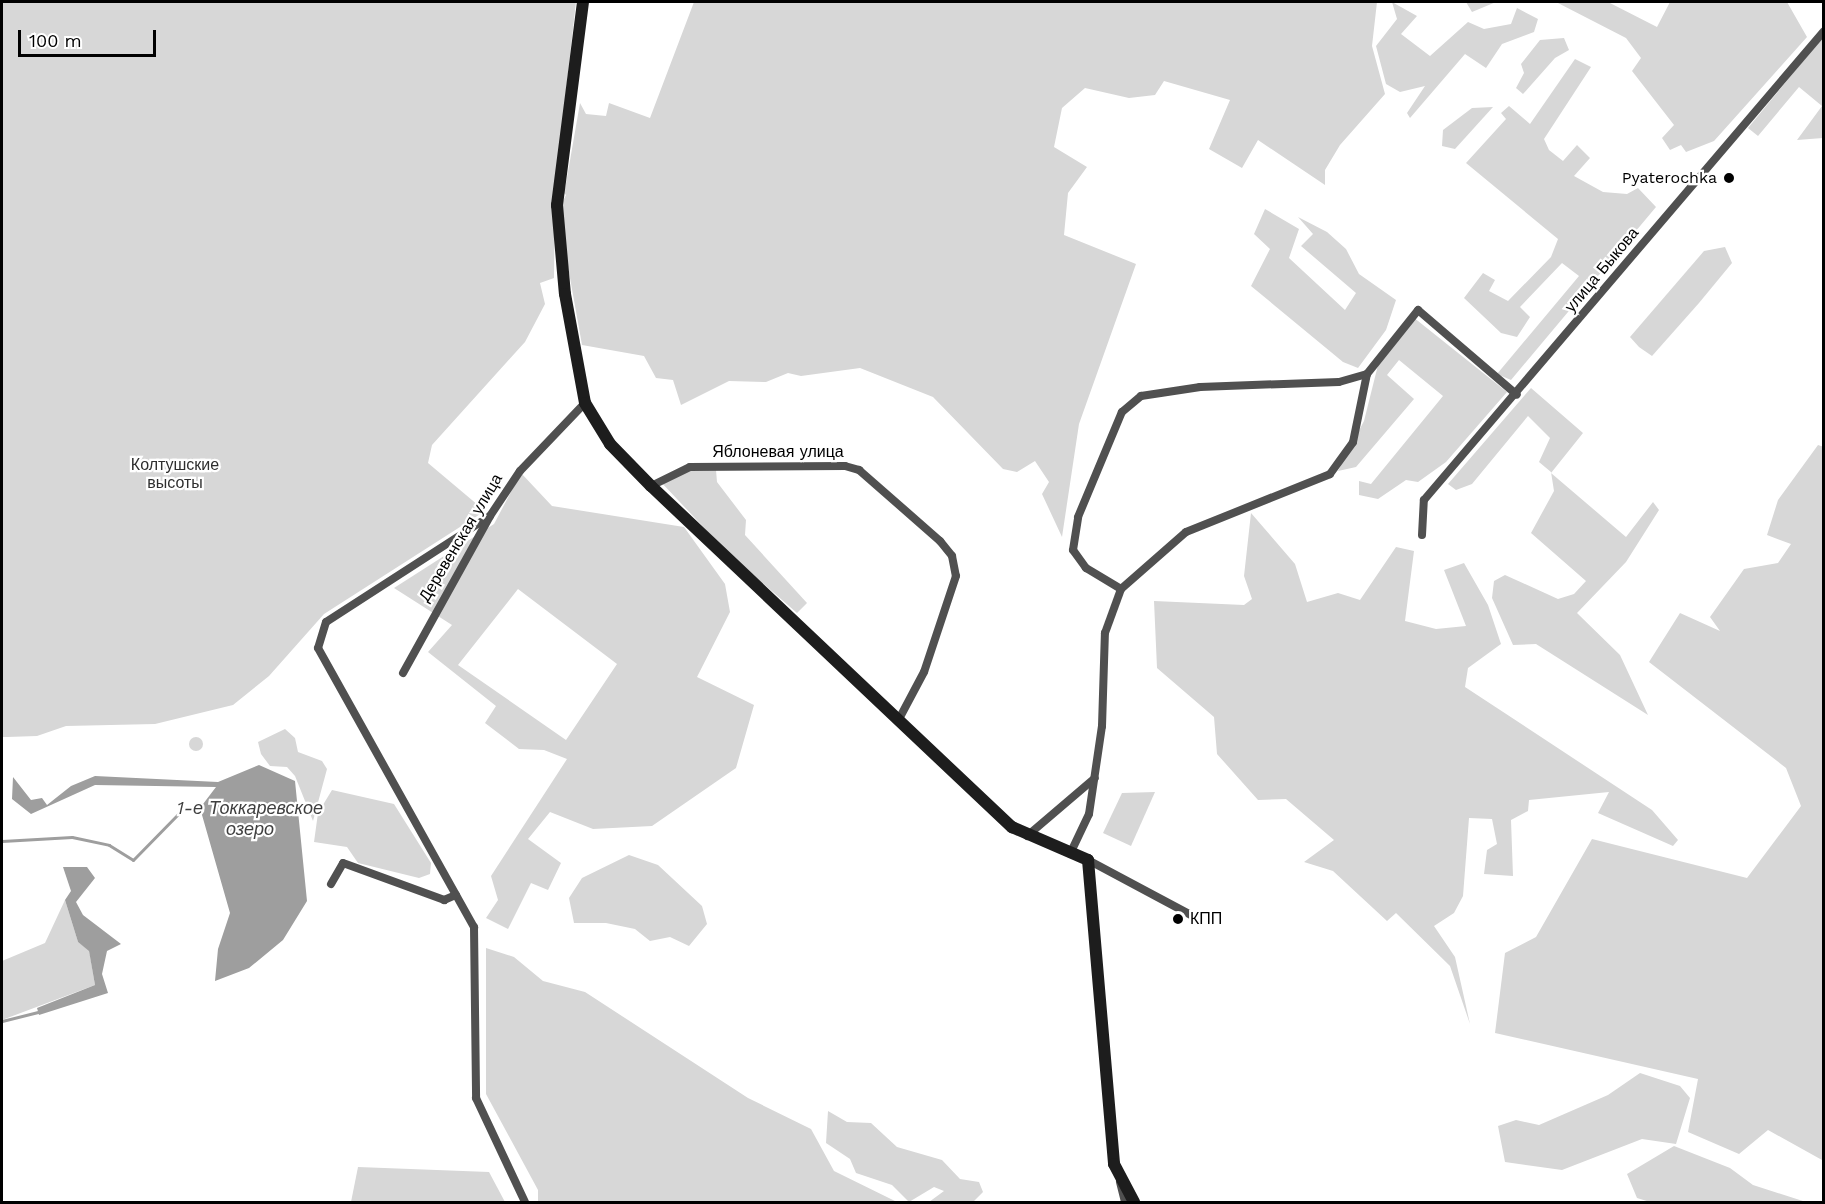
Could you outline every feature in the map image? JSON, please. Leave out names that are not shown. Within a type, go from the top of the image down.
[{"type":"street","points":[[583,2],[557,205],[565,294],[585,403],[610,444],[651,486],[1026,836],[1088,860],[1191,915]]},
{"type":"street","name":"улица Быкова","points":[[1422,535],[1424,500],[1517,395],[1824,31]]},
{"type":"street","points":[[1070,854],[1089,814],[1095,778],[1105,633],[1121,589],[1186,532],[1330,474],[1353,442],[1367,374],[1418,310],[1517,395]]},
{"type":"street","points":[[1121,589],[1086,568],[1073,550],[1078,517],[1122,412],[1141,396],[1200,387],[1339,382],[1367,374]]},
{"type":"street","name":"Деревенская улица","points":[[403,673],[490,516],[520,471],[585,403]]},
{"type":"street","name":"Яблоневая улица","points":[[651,486],[690,467],[845,466],[859,470],[940,541],[952,556],[956,576],[924,672],[899,718]]},
{"type":"street","points":[[490,516],[326,622],[318,648],[342,698],[456,894],[476,941],[477,1098],[525,1203]]},
{"type":"street","points":[[1026,836],[1095,778]]},
{"type":"street","points":[[1088,860],[1119,1178],[1125,1203]]},
{"type":"street","points":[[331,884],[343,863],[444,900],[456,894]]},
{"type":"street","points":[[1119,1178],[1134,1203]]},
{"type":"green space","name":"Колтушские высоты","points":[[2,2],[576,2],[556,180],[565,189],[580,103],[586,114],[606,116],[609,103],[650,118],[694,2],[1377,2],[1372,46],[1385,94],[1340,145],[1325,170],[1325,185],[1258,140],[1242,168],[1209,149],[1230,100],[1164,81],[1155,95],[1129,98],[1085,88],[1062,108],[1054,147],[1087,167],[1068,193],[1064,235],[1136,264],[1079,424],[1062,537],[1042,494],[1049,482],[1035,461],[1017,472],[1003,469],[933,397],[860,368],[801,376],[788,373],[766,382],[729,381],[681,405],[673,380],[656,378],[644,356],[582,345],[558,211],[566,195],[555,184],[554,278],[540,283],[545,304],[525,342],[432,445],[428,463],[485,511],[324,614],[269,676],[233,705],[155,724],[66,726],[37,736],[2,737]]},
{"type":"green space","points":[[1392,2],[1417,16],[1401,34],[1430,56],[1468,22],[1484,29],[1511,24],[1517,8],[1538,19],[1534,32],[1502,44],[1486,68],[1465,54],[1410,118],[1407,113],[1425,86],[1400,92],[1386,84],[1376,46],[1397,19]]},
{"type":"green space","points":[[1466,2],[1496,2],[1472,12]]},
{"type":"green space","points":[[1556,2],[1608,2],[1657,27],[1670,2],[1787,2],[1807,37],[1714,141],[1686,152],[1681,145],[1670,150],[1662,138],[1674,125],[1632,71],[1641,58],[1626,38]]},
{"type":"green space","points":[[1823,37],[1823,138],[1797,140],[1822,106],[1799,87],[1758,136],[1748,128]]},
{"type":"green space","points":[[1564,38],[1569,50],[1555,58],[1523,94],[1516,88],[1524,73],[1521,64],[1540,40]]},
{"type":"green space","points":[[1575,59],[1591,67],[1544,139],[1549,150],[1563,161],[1577,145],[1590,158],[1574,176],[1603,192],[1627,194],[1638,188],[1656,207],[1511,380],[1497,374],[1579,276],[1562,263],[1520,307],[1530,317],[1517,337],[1501,333],[1464,298],[1483,273],[1495,280],[1489,291],[1508,301],[1551,257],[1558,239],[1466,163],[1506,119],[1501,113],[1509,106],[1530,124]]},
{"type":"green space","points":[[1493,107],[1455,149],[1442,146],[1443,130],[1472,108]]},
{"type":"green space","points":[[1265,209],[1299,229],[1289,258],[1345,310],[1356,293],[1301,246],[1313,234],[1298,217],[1327,232],[1346,249],[1359,274],[1396,300],[1386,330],[1358,368],[1343,362],[1251,286],[1270,249],[1254,234]]},
{"type":"green space","points":[[1725,247],[1732,263],[1699,303],[1652,356],[1639,347],[1630,337],[1704,251]]},
{"type":"green space","points":[[1413,317],[1507,392],[1446,462],[1418,482],[1406,480],[1378,499],[1359,495],[1359,481],[1371,484],[1443,396],[1399,360],[1387,375],[1414,399],[1356,467],[1338,471],[1364,421],[1378,365]]},
{"type":"green space","points":[[1531,388],[1583,433],[1551,473],[1539,462],[1550,438],[1528,416],[1472,484],[1456,490],[1448,484]]},
{"type":"green space","points":[[1818,445],[1824,447],[1823,1202],[1822,1160],[1768,1130],[1739,1154],[1688,1132],[1698,1079],[1495,1033],[1505,953],[1536,937],[1592,839],[1747,878],[1801,806],[1786,768],[1649,662],[1680,613],[1720,631],[1710,617],[1744,569],[1778,563],[1791,544],[1767,535],[1778,500]]},
{"type":"green space","points":[[716,470],[717,482],[746,520],[745,535],[807,603],[797,613],[727,552],[660,481],[690,471]]},
{"type":"green space","points":[[521,473],[552,506],[684,527],[725,584],[730,612],[697,677],[754,705],[736,768],[652,826],[593,829],[550,812],[528,839],[561,863],[548,890],[531,883],[508,929],[486,918],[498,900],[491,876],[567,759],[544,750],[519,749],[485,723],[496,706],[428,652],[452,625],[394,588],[494,524]],"holes":[[[518,589],[617,664],[566,740],[458,665]]]},
{"type":"green space","points":[[1551,473],[1626,537],[1653,502],[1659,510],[1626,562],[1577,613],[1620,655],[1648,715],[1536,644],[1513,645],[1492,598],[1494,581],[1505,575],[1558,599],[1574,594],[1586,581],[1531,533],[1554,491]]},
{"type":"green space","points":[[1251,513],[1295,564],[1307,602],[1338,593],[1360,600],[1396,547],[1414,551],[1405,621],[1436,629],[1466,626],[1444,570],[1464,563],[1488,605],[1501,644],[1468,668],[1465,687],[1652,810],[1678,840],[1673,846],[1598,813],[1609,792],[1529,800],[1528,811],[1511,820],[1513,876],[1484,874],[1487,850],[1497,844],[1492,819],[1469,818],[1463,896],[1454,913],[1434,926],[1455,957],[1470,1024],[1450,966],[1396,913],[1387,921],[1333,871],[1304,862],[1334,840],[1286,799],[1258,800],[1217,754],[1214,717],[1157,668],[1154,601],[1244,605],[1252,599],[1244,576]]},
{"type":"green space","points":[[285,729],[295,738],[298,752],[322,761],[327,769],[313,821],[295,776],[287,767],[270,766],[261,754],[258,742]]},
{"type":"green space","points":[[193,737],[199,737],[203,744],[199,751],[193,751],[189,747],[189,741]]},
{"type":"green space","points":[[332,790],[394,804],[431,863],[430,874],[419,878],[358,863],[347,847],[314,842],[318,813]]},
{"type":"green space","points":[[1155,792],[1131,846],[1103,833],[1122,793]]},
{"type":"green space","points":[[629,855],[658,865],[702,906],[707,924],[689,946],[670,937],[650,941],[635,929],[606,923],[574,923],[569,898],[582,878]]},
{"type":"green space","points":[[65,900],[78,942],[89,950],[95,985],[2,1020],[2,961],[45,943]]},
{"type":"green space","points":[[486,948],[514,957],[543,981],[585,992],[748,1098],[811,1129],[834,1171],[897,1202],[538,1202],[538,1190],[486,1094]]},
{"type":"green space","points":[[1640,1073],[1680,1086],[1690,1098],[1676,1144],[1642,1139],[1562,1170],[1505,1162],[1498,1126],[1516,1120],[1539,1125],[1608,1095]]},
{"type":"green space","points":[[828,1111],[847,1122],[871,1123],[897,1147],[942,1160],[960,1179],[979,1182],[983,1192],[973,1202],[929,1202],[944,1191],[934,1187],[909,1202],[892,1185],[856,1173],[850,1159],[826,1143]]},
{"type":"green space","points":[[1674,1146],[1730,1168],[1753,1185],[1806,1202],[1650,1202],[1637,1198],[1627,1174]]},
{"type":"green space","points":[[358,1167],[489,1172],[505,1202],[351,1202]]},
{"type":"water","name":"1-е Токкаревское озеро","points":[[259,765],[295,781],[307,901],[283,940],[249,968],[215,981],[218,949],[230,913],[200,808],[216,787],[95,785],[31,814],[12,799],[13,777],[31,800],[42,798],[47,805],[71,786],[95,776],[218,782]]},
{"type":"water","points":[[63,867],[87,867],[95,878],[76,902],[83,915],[121,944],[107,951],[102,974],[108,993],[39,1015],[37,1008],[95,985],[89,951],[78,942],[65,900],[71,891]]},
{"type":"waterway","points":[[2,841],[72,837],[109,845],[133,860],[182,810],[200,808]]},
{"type":"waterway","points":[[2,1021],[38,1012]]},
{"type":"place","name":"Pyaterochka","points":[[1729,178]]},
{"type":"place","name":"КПП","points":[[1178,919]]}]
